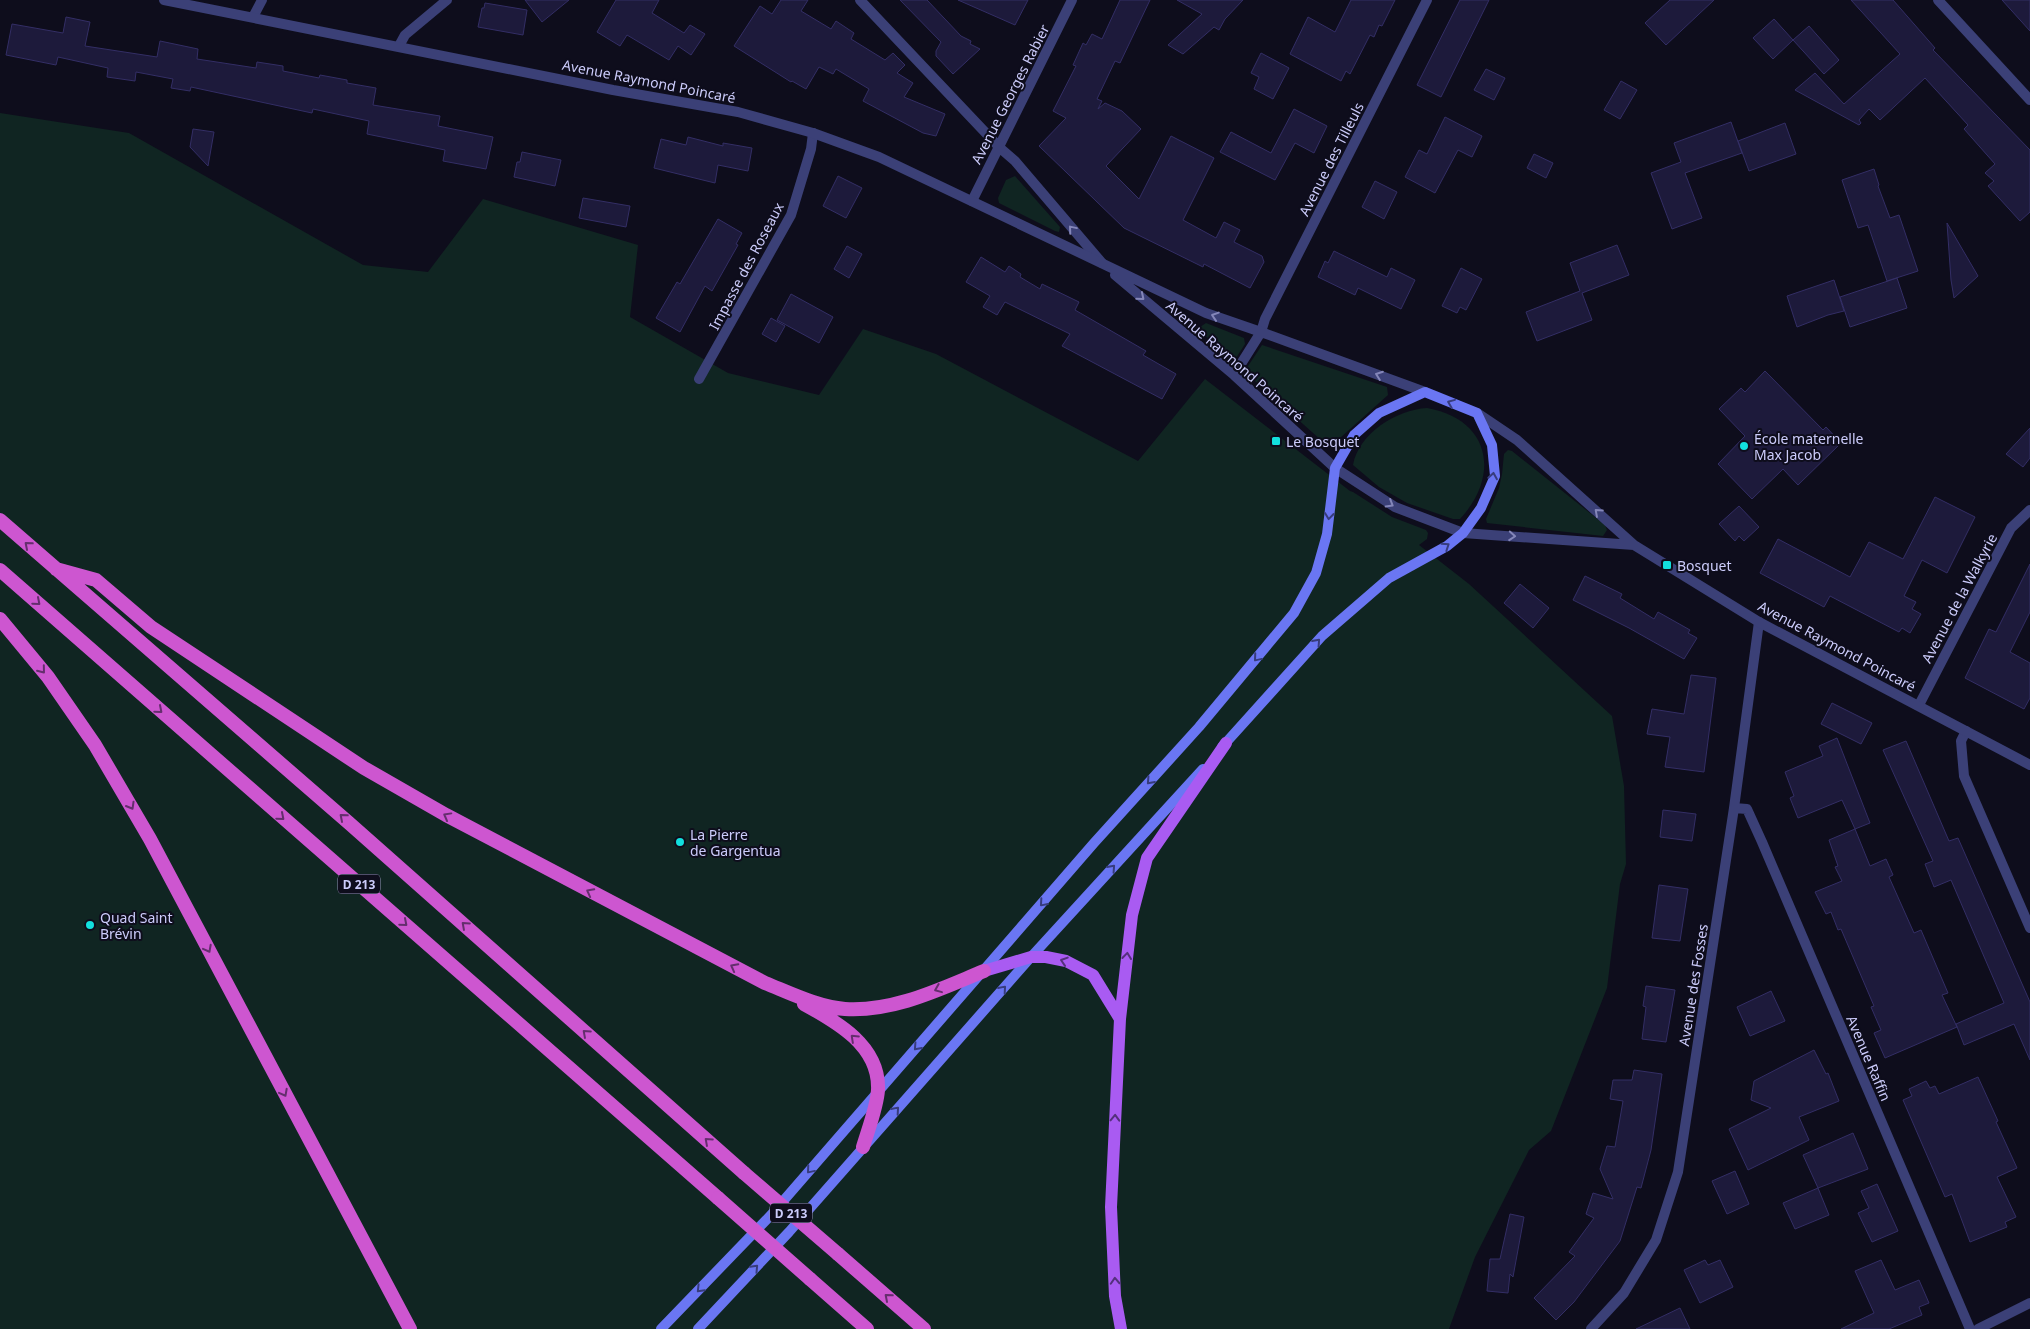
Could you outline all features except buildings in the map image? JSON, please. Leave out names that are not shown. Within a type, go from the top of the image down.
[{"type":"highway","name":"D 213","points":[[0,520],[357,829],[744,1173],[924,1329]]},
{"type":"highway","points":[[56,569],[96,580],[151,627],[310,734],[413,796],[551,872],[838,1023],[858,1041],[870,1056],[876,1072],[878,1091],[863,1147]]},
{"type":"highway","name":"D 213","points":[[0,570],[868,1329]]},
{"type":"highway","points":[[0,619],[48,677],[95,745],[150,839],[410,1329]]},
{"type":"highway","points":[[765,983],[814,1002],[844,1009],[884,1007],[918,998],[984,971]]},
{"type":"main road","name":"Avenue Raymond Poincaré","points":[[1425,392],[1477,414]]},
{"type":"main road","points":[[661,1329],[771,1216],[1094,843],[1199,727],[1294,613],[1316,572],[1327,534],[1335,468],[1354,435],[1380,413],[1425,392]]},
{"type":"main road","points":[[698,1329],[789,1232],[1031,957],[1322,636],[1388,578],[1446,546],[1463,533],[1482,508],[1495,476],[1492,445],[1477,414]]},
{"type":"main road","points":[[1121,1329],[1116,1296],[1111,1207],[1120,1019],[1132,915],[1147,858],[1226,744]]},
{"type":"main road","points":[[984,971],[1031,957],[1046,957],[1066,961],[1093,975],[1120,1019]]},
{"type":"street","name":"Avenue Raymond Poincaré","points":[[164,0],[613,90],[738,112],[814,133],[879,157],[1206,313],[1425,392]]},
{"type":"street","points":[[253,17],[262,0]]},
{"type":"street","points":[[400,46],[405,34],[448,0]]},
{"type":"street","points":[[860,0],[1000,148],[1014,160],[1104,266]]},
{"type":"street","name":"Avenue Georges Rabier","points":[[972,201],[1072,0]]},
{"type":"street","name":"Avenue des Tilleuls","points":[[1234,375],[1261,332],[1265,319],[1427,0]]},
{"type":"street","points":[[1938,0],[2030,100]]},
{"type":"street","name":"Impasse des Roseaux","points":[[699,380],[791,215],[811,150],[814,133]]},
{"type":"street","name":"Avenue Raymond Poincaré","points":[[1104,266],[1234,375],[1335,468],[1395,507],[1463,533],[1634,545]]},
{"type":"street","name":"Avenue Raymond Poincaré","points":[[1477,414],[1517,440],[1634,545],[1759,622],[2030,765]]},
{"type":"street","name":"Avenue de la Walkyrie","points":[[1918,705],[2011,528],[2030,510]]},
{"type":"street","name":"Avenue des Fosses","points":[[1591,1329],[1624,1293],[1656,1240],[1678,1172],[1734,808],[1759,622]]},
{"type":"street","points":[[1966,731],[1961,741],[1964,776],[2030,928]]},
{"type":"street","name":"Avenue Raffin","points":[[1734,808],[1747,809],[1762,842],[1970,1329]]},
{"type":"street","points":[[1978,1329],[2030,1302]]},
{"type":"green space","points":[[0,113],[129,133],[363,265],[428,272],[483,199],[638,245],[630,317],[728,373],[819,395],[863,329],[936,354],[1138,461],[1205,379],[1350,491],[1392,517],[1426,530],[1428,533],[1427,539],[1419,545],[1469,584],[1612,716],[1624,786],[1626,864],[1620,884],[1607,988],[1551,1131],[1529,1150],[1475,1257],[1449,1329],[0,1329]]},
{"type":"green space","points":[[1015,176],[1060,227],[1059,232],[999,203],[998,198],[1006,180]]},
{"type":"green space","points":[[1206,323],[1244,338],[1245,344],[1236,358],[1231,360],[1199,330]]},
{"type":"green space","points":[[1262,345],[1387,387],[1388,395],[1340,438],[1322,441],[1247,374],[1246,369]]},
{"type":"green space","points":[[1427,408],[1448,414],[1464,424],[1476,436],[1482,451],[1484,467],[1481,485],[1473,502],[1460,519],[1453,519],[1407,503],[1379,487],[1353,465],[1363,443],[1381,425],[1403,413]]},
{"type":"green space","points":[[1508,450],[1512,451],[1605,525],[1607,530],[1603,536],[1487,523],[1486,519],[1499,488],[1504,454]]},
{"type":"place","name":"Le Bosquet","points":[[1276,441]]},
{"type":"place","name":"École maternelle Max Jacob","points":[[1744,446]]},
{"type":"place","name":"Bosquet","points":[[1667,565]]},
{"type":"place","name":"La Pierre de Gargentua","points":[[680,842]]},
{"type":"place","name":"Quad Saint Brévin","points":[[90,925]]}]
